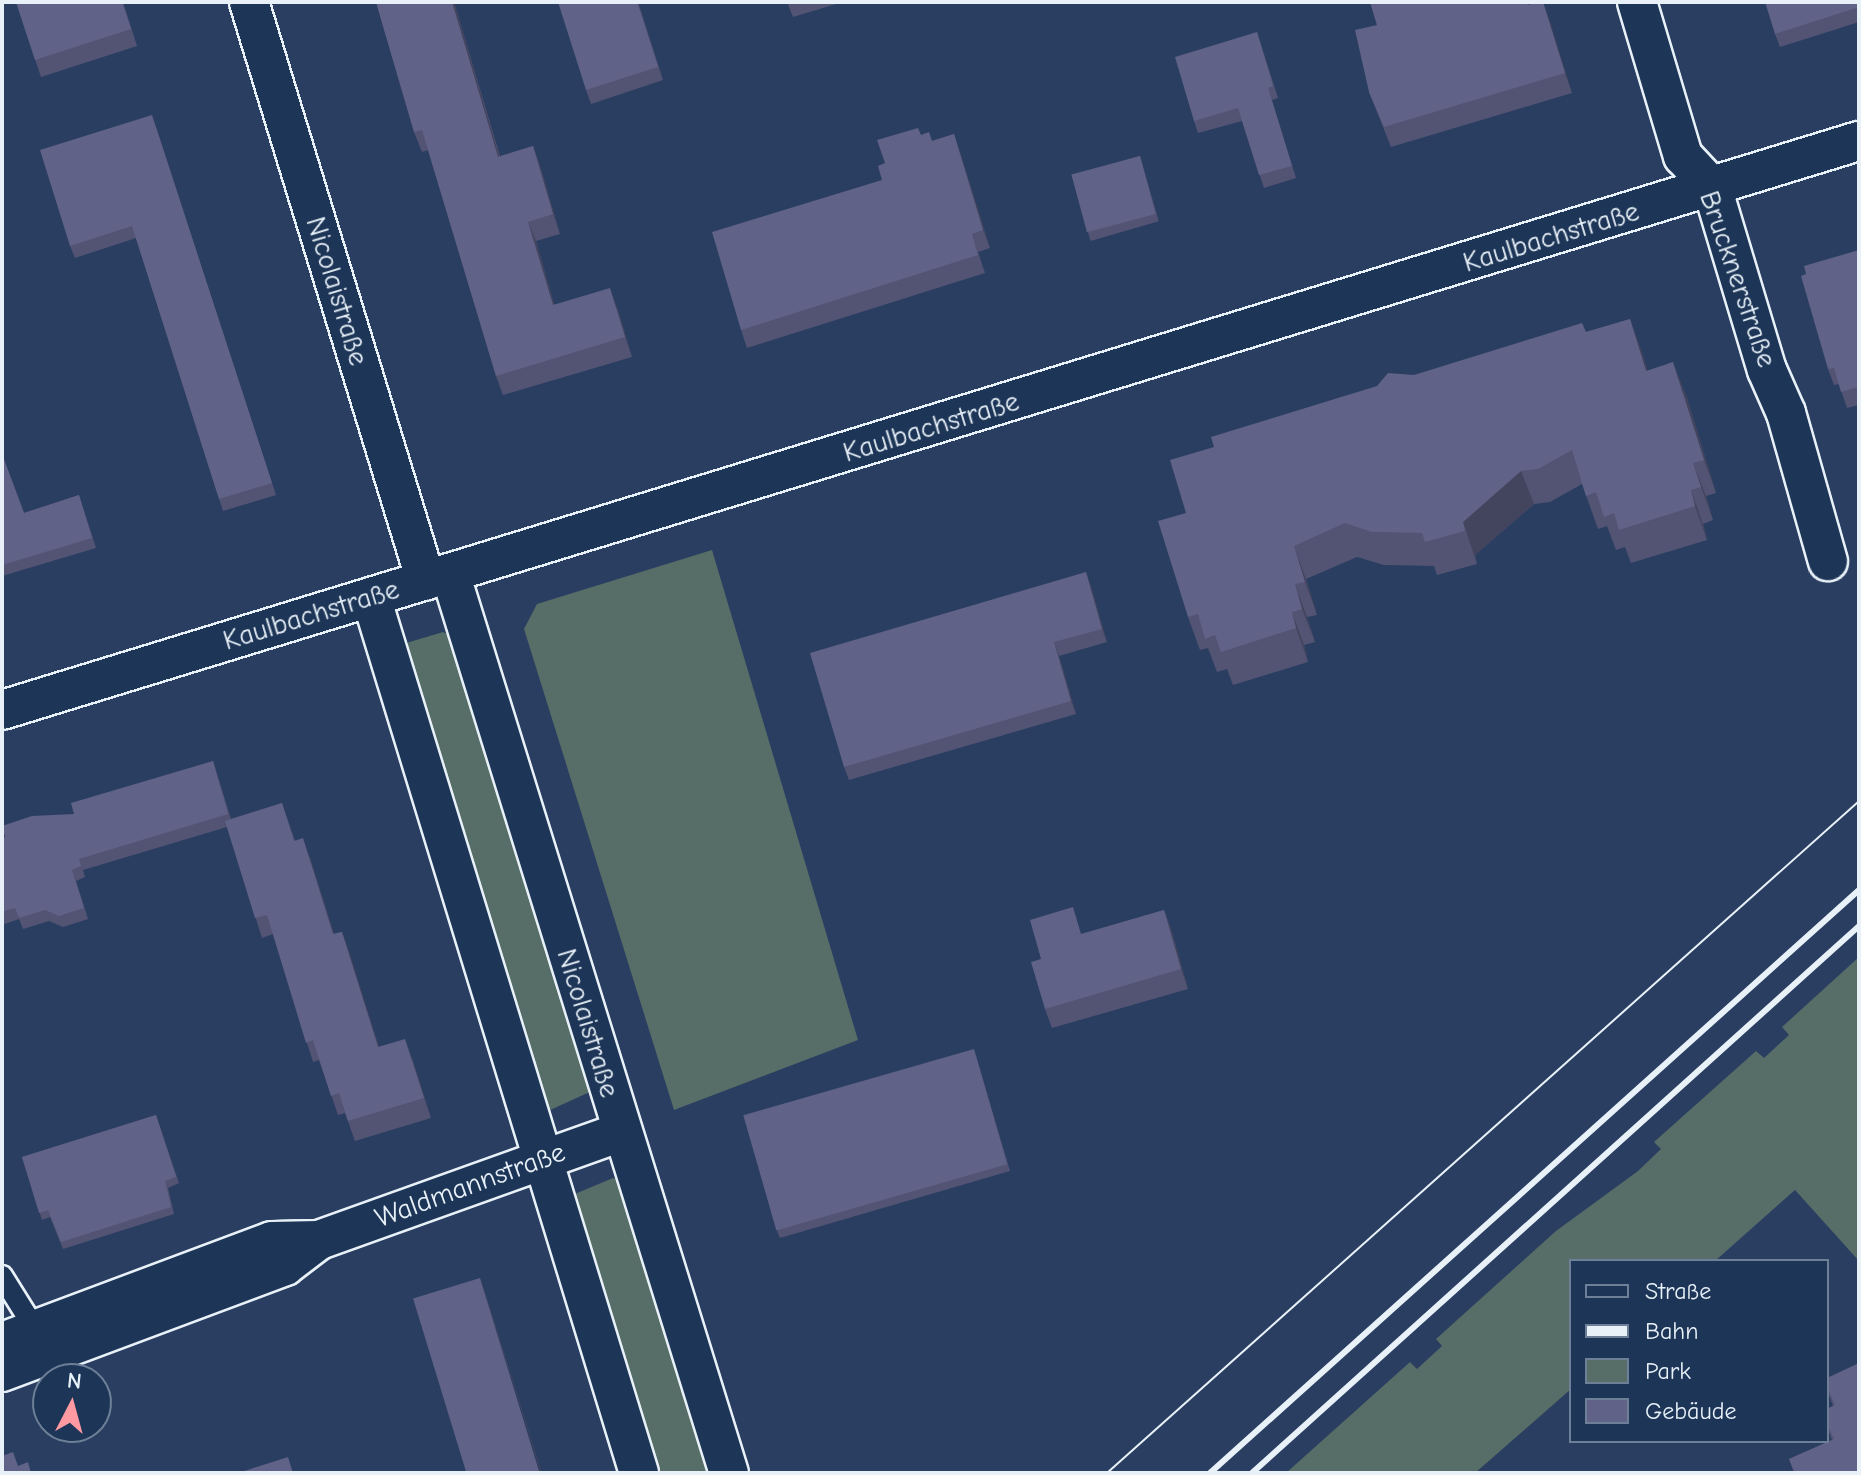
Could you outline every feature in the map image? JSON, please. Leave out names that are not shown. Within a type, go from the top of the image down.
[{"type":"street","name":"Nicolaistraße","points":[[249,2],[621,1132],[729,1473]]},
{"type":"street","name":"Brucknerstraße","points":[[1637,2],[1683,156],[1712,187],[1767,370],[1786,413],[1828,561]]},
{"type":"street","name":"Kaulbachstraße","points":[[2,710],[1859,141]]},
{"type":"street","points":[[371,597],[639,1473]]},
{"type":"street","name":"Waldmannstraße","points":[[2,1372],[29,1342],[141,1305],[272,1241],[319,1240],[621,1132]]},
{"type":"lane","points":[[2,1276],[29,1342]]},
{"type":"green space","points":[[712,550],[858,1040],[674,1110],[524,629],[537,604]]},
{"type":"green space","points":[[443,632],[451,636],[592,1091],[548,1111],[403,644]]},
{"type":"green space","points":[[1859,957],[1859,1261],[1795,1190],[1717,1259],[1569,1259],[1569,1391],[1475,1473],[1286,1473],[1410,1362],[1417,1369],[1442,1346],[1436,1339],[1556,1231],[1638,1171],[1661,1149],[1654,1142],[1756,1051],[1764,1058],[1789,1035],[1782,1027]]},
{"type":"green space","points":[[613,1178],[620,1181],[710,1473],[652,1473],[570,1196]]},
{"type":"building","points":[[16,2],[122,2],[131,29],[35,60]]},
{"type":"building","points":[[376,2],[452,2],[498,157],[533,146],[553,214],[528,222],[553,305],[610,288],[625,337],[496,376],[422,130],[414,132]]},
{"type":"building","points":[[558,2],[637,2],[658,67],[586,90]]},
{"type":"building","points":[[1370,2],[1527,2],[1528,5],[1543,2],[1565,73],[1384,127],[1369,92],[1355,30],[1377,25]]},
{"type":"building","points":[[1765,2],[1859,2],[1859,7],[1775,34]]},
{"type":"building","points":[[1257,32],[1273,86],[1268,88],[1292,166],[1259,175],[1238,108],[1194,121],[1175,57]]},
{"type":"building","points":[[152,115],[272,483],[219,499],[132,226],[70,246],[40,150]]},
{"type":"building","points":[[918,128],[921,135],[929,132],[932,141],[954,134],[983,230],[972,234],[978,255],[741,330],[712,232],[882,180],[878,166],[885,163],[877,140]]},
{"type":"building","points":[[1140,156],[1156,214],[1087,232],[1071,174]]},
{"type":"building","points":[[1859,250],[1859,391],[1858,387],[1841,392],[1834,368],[1828,369],[1801,276],[1806,274],[1804,266]]},
{"type":"building","points":[[1630,319],[1646,371],[1673,362],[1704,460],[1693,463],[1701,487],[1691,490],[1695,506],[1619,530],[1614,513],[1604,517],[1596,492],[1586,496],[1572,450],[1538,469],[1521,471],[1463,522],[1465,531],[1425,542],[1422,533],[1372,532],[1345,523],[1294,546],[1305,582],[1295,584],[1302,609],[1292,612],[1296,628],[1221,652],[1215,635],[1205,639],[1198,614],[1188,617],[1158,521],[1186,513],[1170,460],[1214,447],[1211,437],[1377,386],[1388,373],[1414,375],[1582,323],[1586,332]]},
{"type":"building","points":[[2,454],[24,513],[79,495],[92,538],[2,565]]},
{"type":"building","points":[[1086,572],[1102,629],[1054,642],[1071,701],[844,767],[810,653]]},
{"type":"building","points":[[213,761],[228,814],[79,859],[81,866],[72,870],[84,908],[59,916],[45,910],[19,918],[15,908],[2,912],[2,838],[5,837],[2,826],[32,816],[74,814],[71,803]]},
{"type":"building","points":[[282,803],[294,841],[303,838],[333,934],[342,932],[378,1047],[405,1039],[424,1098],[348,1121],[339,1093],[331,1096],[313,1040],[306,1043],[267,915],[255,918],[225,821]]},
{"type":"building","points":[[1073,907],[1081,934],[1164,910],[1181,969],[1045,1009],[1031,962],[1041,959],[1030,920]]},
{"type":"building","points":[[974,1049],[1007,1164],[776,1231],[743,1115]]},
{"type":"building","points":[[156,1115],[176,1177],[165,1181],[171,1207],[61,1242],[48,1210],[39,1213],[22,1157]]},
{"type":"building","points":[[480,1278],[540,1473],[466,1473],[413,1298]]},
{"type":"building","points":[[1859,1363],[1859,1473],[1795,1473],[1789,1459],[1834,1439],[1829,1428],[1829,1408],[1835,1405],[1829,1392],[1829,1377]]},
{"type":"building","points":[[13,1452],[18,1466],[28,1462],[31,1473],[2,1473],[2,1456]]},
{"type":"building","points":[[288,1457],[293,1473],[238,1473]]},
{"type":"tram line","points":[[1107,1473],[1859,801]]},
{"type":"railway","points":[[1210,1473],[1859,890]]},
{"type":"railway","points":[[1252,1473],[1859,926]]}]
